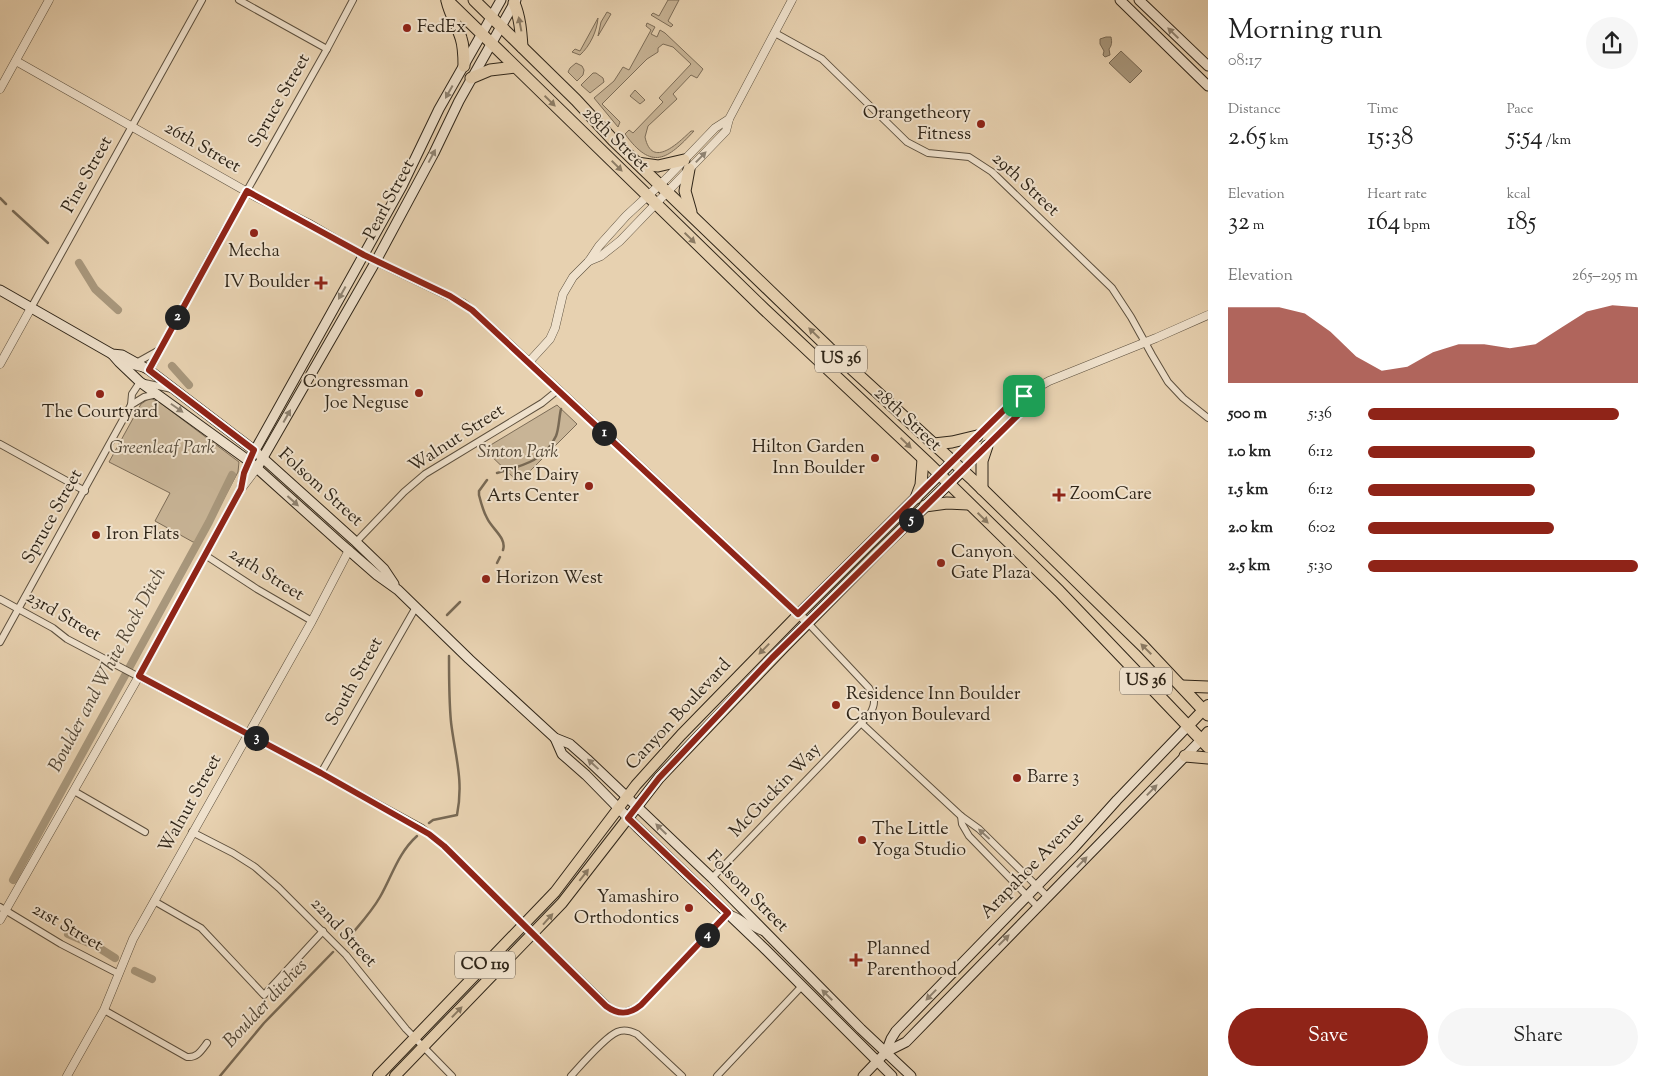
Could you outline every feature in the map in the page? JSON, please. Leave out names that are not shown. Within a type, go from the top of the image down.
[{"type":"highway","name":"28th Street","points":[[447,0],[651,200],[1059,591],[1188,726],[1206,740]]},
{"type":"highway","points":[[447,0],[450,14],[461,37],[464,66]]},
{"type":"highway","name":"28th Street","points":[[474,0],[692,216],[829,348],[953,461],[1207,710]]},
{"type":"highway","points":[[515,1],[522,31],[522,47]]},
{"type":"highway","points":[[471,78],[490,70],[515,67]]},
{"type":"highway","points":[[637,162],[658,166],[687,164],[685,191],[692,216]]},
{"type":"highway","points":[[934,444],[977,436]]},
{"type":"highway","points":[[982,489],[982,461],[987,446]]},
{"type":"highway","points":[[916,498],[921,485],[923,459]]},
{"type":"highway","points":[[925,506],[947,503],[968,504]]},
{"type":"highway","points":[[1182,686],[1208,687]]},
{"type":"highway","points":[[1185,756],[1208,758]]},
{"type":"main road","name":"Pearl Street","points":[[249,461],[402,186],[481,34],[501,0]]},
{"type":"main road","points":[[1120,0],[1208,86]]},
{"type":"main road","points":[[1139,0],[1208,66]]},
{"type":"main road","name":"Pearl Street","points":[[257,468],[376,261],[471,78],[515,1]]},
{"type":"main road","points":[[402,213],[408,188],[424,153],[422,146]]},
{"type":"main road","name":"Folsom Street","points":[[0,290],[112,354],[138,385],[157,394],[249,461],[349,550],[398,590],[469,659],[555,738],[570,744],[637,806],[911,1076]]},
{"type":"main road","points":[[306,383],[304,380],[304,370],[318,344],[321,332]]},
{"type":"main road","name":"Folsom Street","points":[[112,354],[122,355],[136,363],[151,367],[173,389],[264,458],[384,569],[398,590]]},
{"type":"main road","name":"Canyon Boulevard","points":[[378,1076],[555,892],[626,796],[681,735],[798,614],[953,461]]},
{"type":"main road","name":"Canyon Boulevard","points":[[395,1076],[562,903],[659,778],[778,652],[962,470]]},
{"type":"main road","name":"Arapahoe Avenue","points":[[886,1052],[896,1031],[1037,886],[1188,726],[1207,710]]},
{"type":"main road","name":"Folsom Street","points":[[555,738],[562,754],[728,913],[892,1076]]},
{"type":"main road","name":"Arapahoe Avenue","points":[[863,1076],[886,1052],[906,1042],[1185,756],[1206,740]]},
{"type":"street","points":[[0,89],[49,0]]},
{"type":"street","name":"Pine Street","points":[[0,364],[202,0]]},
{"type":"street","points":[[239,0],[327,49]]},
{"type":"street","name":"Spruce Street","points":[[151,367],[353,0]]},
{"type":"street","points":[[529,362],[550,339],[555,328],[560,302],[568,284],[589,261],[610,232],[664,188],[687,164],[715,128],[729,119],[792,0]]},
{"type":"street","name":"29th Street","points":[[775,33],[822,59],[907,142],[928,153],[969,157],[992,172],[1112,288],[1168,382],[1190,404],[1208,418]]},
{"type":"street","name":"26th Street","points":[[16,61],[364,255],[463,304],[479,316],[529,362],[808,623]]},
{"type":"street","points":[[589,261],[601,256],[611,248],[651,200]]},
{"type":"street","name":"Canyon Boulevard","points":[[953,461],[1012,402],[1049,382],[1208,315]]},
{"type":"street","points":[[136,363],[161,349]]},
{"type":"street","points":[[119,362],[151,367]]},
{"type":"street","points":[[138,385],[173,389]]},
{"type":"street","name":"Spruce Street","points":[[0,642],[85,491],[130,405],[132,394],[138,385]]},
{"type":"street","name":"Walnut Street","points":[[356,542],[400,496],[426,474],[542,403],[558,390]]},
{"type":"street","points":[[130,405],[144,397],[157,394]]},
{"type":"street","name":"Canyon Boulevard","points":[[962,470],[1021,412],[1024,396]]},
{"type":"street","points":[[0,444],[85,491]]},
{"type":"street","name":"Pearl Street","points":[[241,489],[244,473],[249,461]]},
{"type":"street","name":"Pearl Street","points":[[0,920],[3,908],[74,791],[241,489],[257,468]]},
{"type":"street","name":"Walnut Street","points":[[67,1076],[104,1010],[133,939],[312,621],[349,550]]},
{"type":"street","name":"24th Street","points":[[205,554],[258,589],[312,621]]},
{"type":"street","name":"23rd Street","points":[[0,599],[53,628],[66,638],[321,773],[429,834],[612,1010],[624,1013],[632,1011],[641,1005],[728,913]]},
{"type":"street","name":"South Street","points":[[321,773],[416,607]]},
{"type":"street","name":"McGuckin Way","points":[[712,878],[861,724],[874,706],[875,697],[870,688],[808,623]]},
{"type":"street","points":[[861,724],[961,816],[979,829],[1048,897]]},
{"type":"street","points":[[74,791],[144,832]]},
{"type":"street","points":[[961,816],[962,824],[968,836],[1038,907]]},
{"type":"street","name":"22nd Street","points":[[192,832],[233,853],[255,867],[279,888],[346,955],[414,1039],[452,1076]]},
{"type":"street","points":[[154,902],[201,928],[264,995],[323,931]]},
{"type":"street","name":"21st Street","points":[[3,908],[61,944],[119,974]]},
{"type":"street","points":[[728,913],[738,916],[755,930],[766,933]]},
{"type":"street","points":[[717,1076],[801,987]]},
{"type":"street","points":[[104,1010],[186,1057],[192,1058],[198,1055],[207,1044]]},
{"type":"street","points":[[571,1076],[611,1036],[620,1031],[637,1034],[682,1076]]},
{"type":"green space","points":[[668,0],[679,0],[668,21],[673,25],[671,27],[651,15],[653,13],[659,16]]},
{"type":"green space","points":[[607,12],[611,14],[598,36],[601,22]]},
{"type":"green space","points":[[598,18],[595,33],[587,47],[580,55],[572,52],[575,49],[580,51]]},
{"type":"green space","points":[[647,23],[655,27],[651,34],[657,37],[660,30],[665,33],[703,69],[697,78],[691,75],[673,94],[677,99],[648,126],[645,137],[648,147],[653,152],[659,153],[673,146],[691,131],[694,131],[676,149],[660,157],[652,157],[643,153],[625,134],[629,130],[633,133],[663,102],[659,98],[691,64],[673,47],[663,44],[658,48],[658,52],[647,59],[602,104],[620,122],[618,127],[594,98],[614,81],[623,67],[629,70],[651,30],[646,26]]},
{"type":"green space","points":[[576,63],[582,66],[584,70],[583,75],[577,81],[568,72]]},
{"type":"green space","points":[[593,73],[603,78],[604,82],[590,93],[581,85]]},
{"type":"green space","points":[[635,90],[645,100],[640,104],[630,96]]},
{"type":"green space","name":"Greenleaf Park","points":[[150,398],[159,402],[239,462],[238,472],[203,538],[199,542],[193,542],[155,521],[170,493],[109,462],[141,404]]},
{"type":"green space","name":"Sinton Park","points":[[557,405],[577,424],[521,480],[517,481],[484,449]]},
{"type":"shaded area","points":[[1111,37],[1112,42],[1109,49],[1110,55],[1105,57],[1100,39]]},
{"type":"shaded area","points":[[1121,51],[1142,71],[1130,83],[1109,63]]},
{"type":"waterway","name":"Boulder and White Rock Ditch","points":[[0,198],[6,204]]},
{"type":"waterway","name":"Boulder and White Rock Ditch","points":[[13,211],[48,243]]},
{"type":"waterway","name":"Boulder and White Rock Ditch","points":[[79,263],[95,289],[118,310]]},
{"type":"waterway","name":"Boulder and White Rock Ditch","points":[[172,366],[189,385]]},
{"type":"waterway","points":[[497,473],[531,461],[546,451],[556,436],[561,409]]},
{"type":"waterway","name":"Boulder and White Rock Ditch","points":[[13,880],[209,522],[232,475]]},
{"type":"waterway","points":[[487,480],[479,491],[479,495],[489,522],[503,541],[503,550]]},
{"type":"waterway","points":[[497,563],[500,557]]},
{"type":"waterway","points":[[447,615],[460,602]]},
{"type":"waterway","points":[[429,823],[433,820],[457,815],[459,802],[458,768],[450,714],[449,656]]},
{"type":"waterway","name":"Boulder ditches","points":[[351,935],[377,902],[400,857],[417,836]]},
{"type":"waterway","name":"Boulder and White Rock Ditch","points":[[68,934],[96,946],[115,958]]},
{"type":"waterway","name":"Boulder ditches","points":[[220,1076],[264,1023],[333,952]]},
{"type":"waterway","name":"Boulder and White Rock Ditch","points":[[135,971],[152,979]]},
{"type":"place","name":"FedEx","points":[[407,28]]},
{"type":"place","name":"Orangetheory Fitness","points":[[981,124]]},
{"type":"place","name":"Mecha","points":[[254,233]]},
{"type":"place","name":"IV Boulder","points":[[321,283]]},
{"type":"place","name":"Congressman Joe Neguse","points":[[419,393]]},
{"type":"place","name":"The Courtyard","points":[[100,394]]},
{"type":"place","name":"Hilton Garden Inn Boulder","points":[[875,458]]},
{"type":"place","name":"The Dairy Arts Center","points":[[589,486]]},
{"type":"place","name":"ZoomCare","points":[[1059,495]]},
{"type":"place","name":"Iron Flats","points":[[96,535]]},
{"type":"place","name":"Canyon Gate Plaza","points":[[941,563]]},
{"type":"place","name":"Horizon West","points":[[486,579]]},
{"type":"place","name":"Residence Inn Boulder Canyon Boulevard","points":[[836,705]]},
{"type":"place","name":"Barre 3","points":[[1017,778]]},
{"type":"place","name":"The Little Yoga Studio","points":[[862,840]]},
{"type":"place","name":"Yamashiro Orthodontics","points":[[689,908]]},
{"type":"place","name":"Planned Parenthood","points":[[856,960]]},
{"type":"route","points":[[247,191],[364,255],[450,296],[472,310],[798,614],[1012,402],[1024,396],[1021,412],[772,658],[659,778],[628,818],[728,913],[641,1005],[628,1012],[617,1012],[606,1006],[444,846],[422,828],[139,676],[241,489],[244,473],[254,450],[149,370],[247,191]]}]
